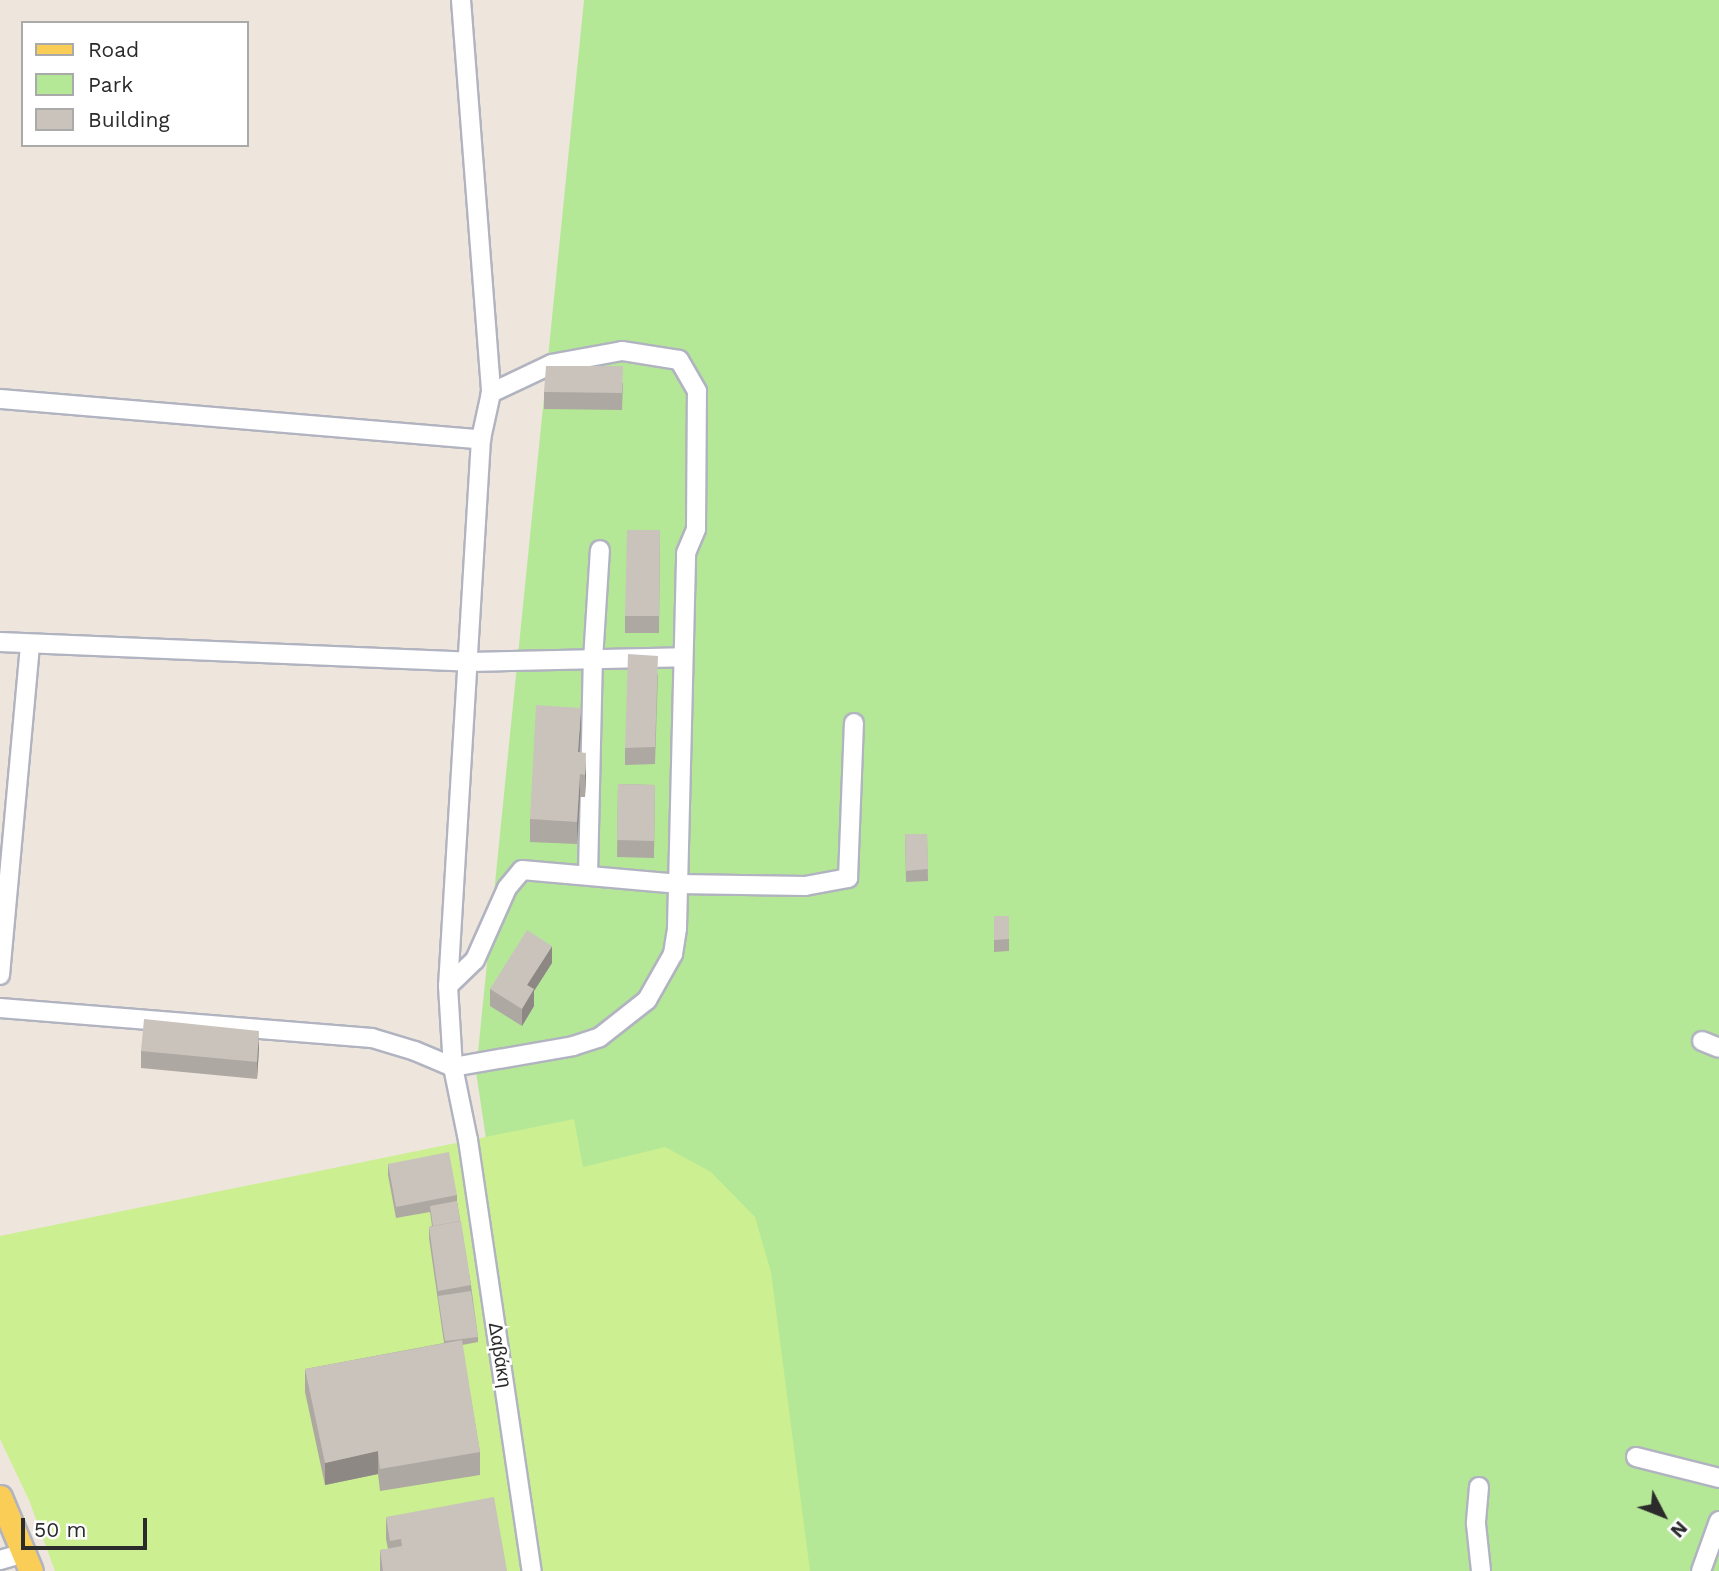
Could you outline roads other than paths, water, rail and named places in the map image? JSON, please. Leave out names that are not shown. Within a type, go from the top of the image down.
[{"type":"main road","points":[[0,1497],[27,1562]]},
{"type":"street","name":"Δαβάκη","points":[[461,0],[491,393],[481,439],[470,662],[448,986],[453,1067],[468,1140],[532,1571]]},
{"type":"street","points":[[0,1008],[372,1038],[415,1051],[453,1067],[573,1046],[600,1037],[625,1020],[647,1000],[673,954],[679,884],[686,553],[696,529],[697,391],[679,360],[622,351],[552,364],[491,393]]},
{"type":"street","points":[[0,399],[481,439]]},
{"type":"street","points":[[588,875],[593,660],[600,550]]},
{"type":"street","points":[[0,642],[470,662],[683,657]]},
{"type":"street","points":[[0,975],[30,645]]},
{"type":"street","points":[[448,986],[475,960],[507,888],[522,870],[679,884],[805,886],[848,878],[854,723]]},
{"type":"street","points":[[1702,1041],[1719,1048]]},
{"type":"street","points":[[1636,1457],[1719,1478]]},
{"type":"street","points":[[1479,1487],[1476,1524],[1481,1571]]},
{"type":"street","points":[[1701,1571],[1719,1521]]},
{"type":"street","points":[[0,1560],[27,1562]]}]
